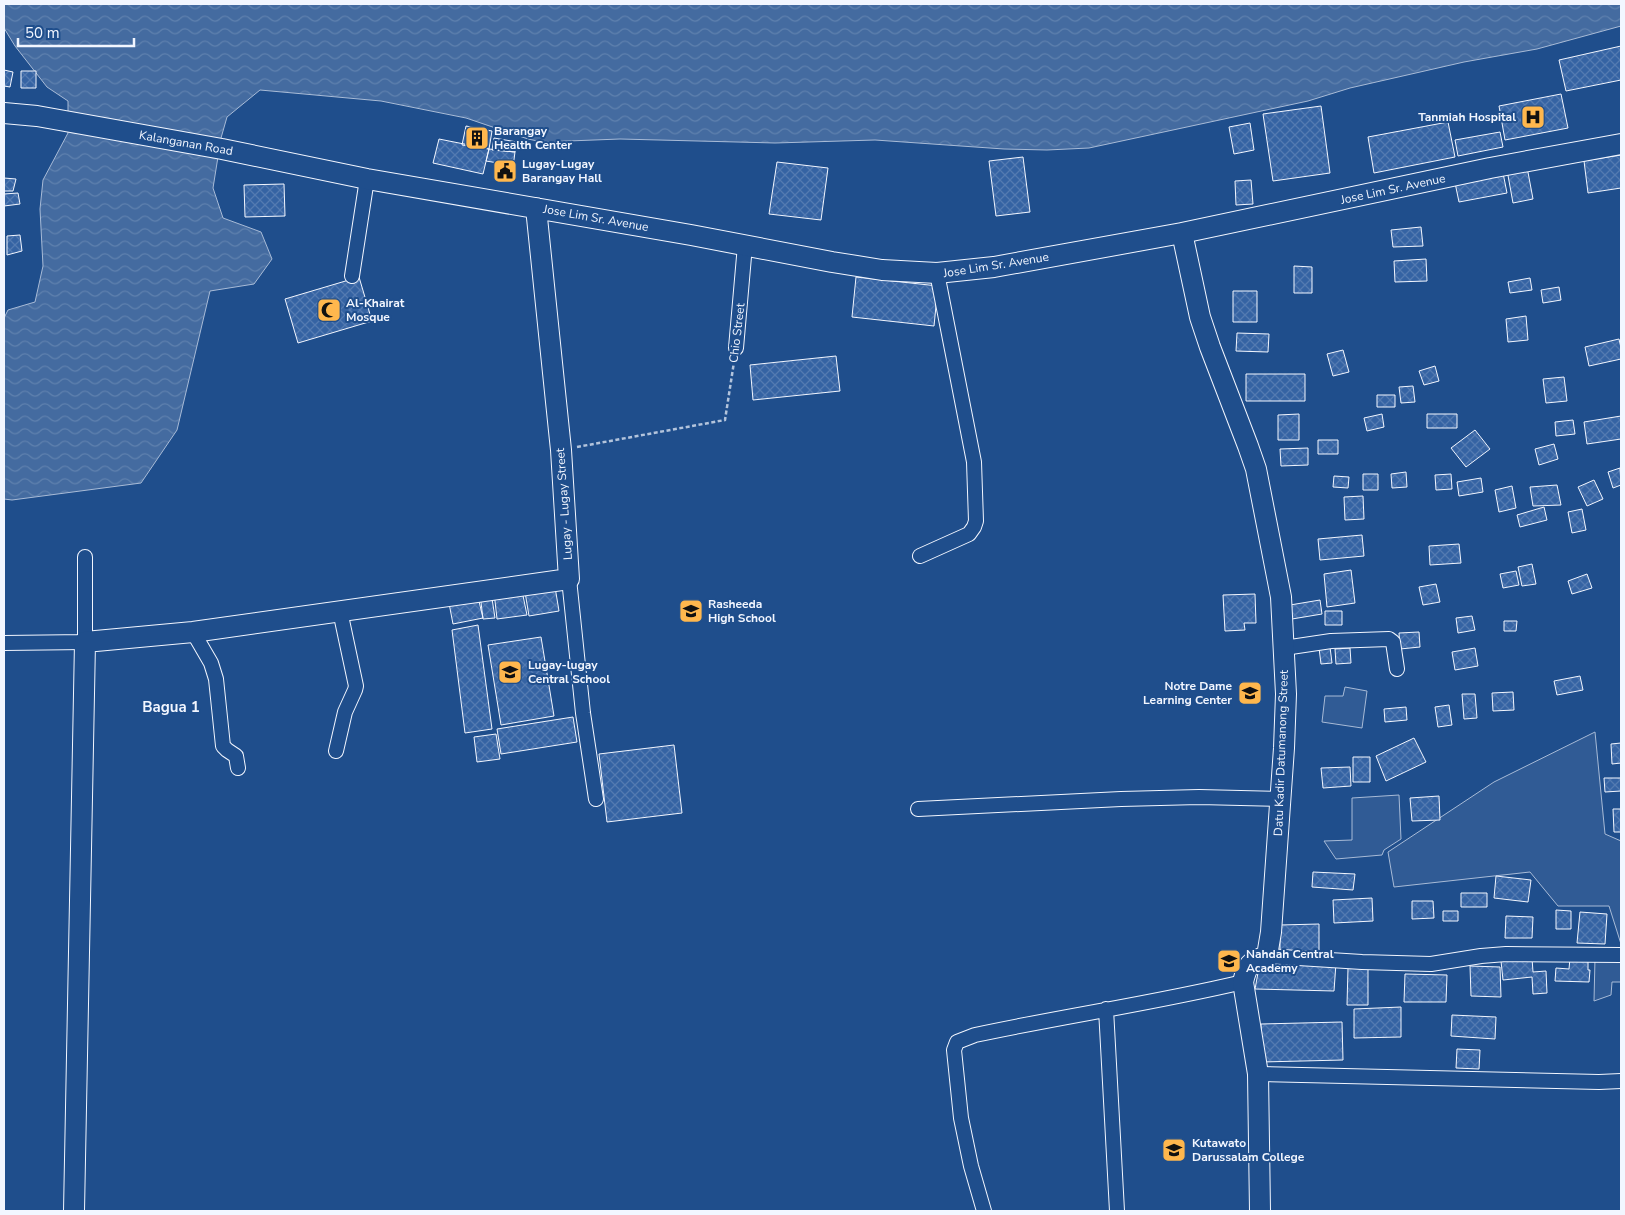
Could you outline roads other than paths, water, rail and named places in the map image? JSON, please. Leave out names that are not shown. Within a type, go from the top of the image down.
[{"type":"street","name":"Kalanganan Road","points":[[4,113],[37,116],[222,149],[367,179]]},
{"type":"street","name":"Jose Lim Sr. Avenue","points":[[367,179],[832,262],[882,270],[937,273],[994,267],[1182,232],[1490,168],[1621,144]]},
{"type":"street","points":[[352,276],[367,179]]},
{"type":"street","name":"Lugay - Lugay Street","points":[[536,208],[560,450],[569,579],[583,713],[596,799]]},
{"type":"street","name":"Datu Kadir Datumanong Street","points":[[1182,232],[1196,298],[1210,348],[1256,469],[1281,597],[1286,694],[1272,932],[1267,956]]},
{"type":"street","name":"Chio Street","points":[[736,348],[745,245]]},
{"type":"street","points":[[920,556],[969,534],[976,521],[974,462],[937,273]]},
{"type":"street","points":[[74,1211],[85,558]]},
{"type":"street","points":[[4,643],[84,642],[193,632],[569,579]]},
{"type":"street","points":[[336,751],[344,712],[356,686],[340,611]]},
{"type":"street","points":[[193,632],[211,663],[216,679],[224,746],[236,756],[238,768]]},
{"type":"street","points":[[1284,648],[1331,641],[1389,639],[1393,642],[1398,669]]},
{"type":"street","points":[[918,809],[1121,799],[1208,797],[1280,799]]},
{"type":"street","points":[[1260,1211],[1258,1074],[1243,982],[1247,969],[1252,962],[1267,956],[1431,964],[1506,954],[1621,955]]},
{"type":"street","points":[[984,1211],[971,1166],[961,1118],[954,1050],[959,1040],[975,1035],[1196,993],[1243,982]]},
{"type":"street","points":[[1106,1009],[1117,1211]]},
{"type":"street","points":[[1258,1074],[1621,1082]]},
{"type":"water","points":[[4,4],[1621,4],[1621,26],[1537,49],[1464,62],[1350,88],[1308,101],[1089,148],[1047,150],[875,140],[775,143],[620,139],[542,142],[466,118],[381,101],[260,90],[227,117],[221,138],[213,188],[223,218],[261,232],[272,259],[254,284],[210,291],[177,430],[141,483],[12,500],[4,499],[4,318],[8,310],[35,302],[43,266],[40,209],[43,180],[68,133],[68,101],[47,87],[15,46],[4,28]]},
{"type":"place","name":"Tanmiah Hospital","points":[[1533,117]]},
{"type":"place","name":"Barangay Health Center","points":[[477,138]]},
{"type":"place","name":"Lugay-Lugay Barangay Hall","points":[[505,171]]},
{"type":"place","name":"Al-Khairat Mosque","points":[[329,310]]},
{"type":"place","name":"Rasheeda High School","points":[[691,611]]},
{"type":"place","name":"Lugay-lugay Central School","points":[[510,672]]},
{"type":"place","name":"Notre Dame Learning Center","points":[[1250,693]]},
{"type":"place","name":"Nahdah Central Academy","points":[[1229,961]]},
{"type":"place","name":"Kutawato Darussalam College","points":[[1174,1150]]},
{"type":"district","name":"Bagua 1","points":[[171,707]]}]
